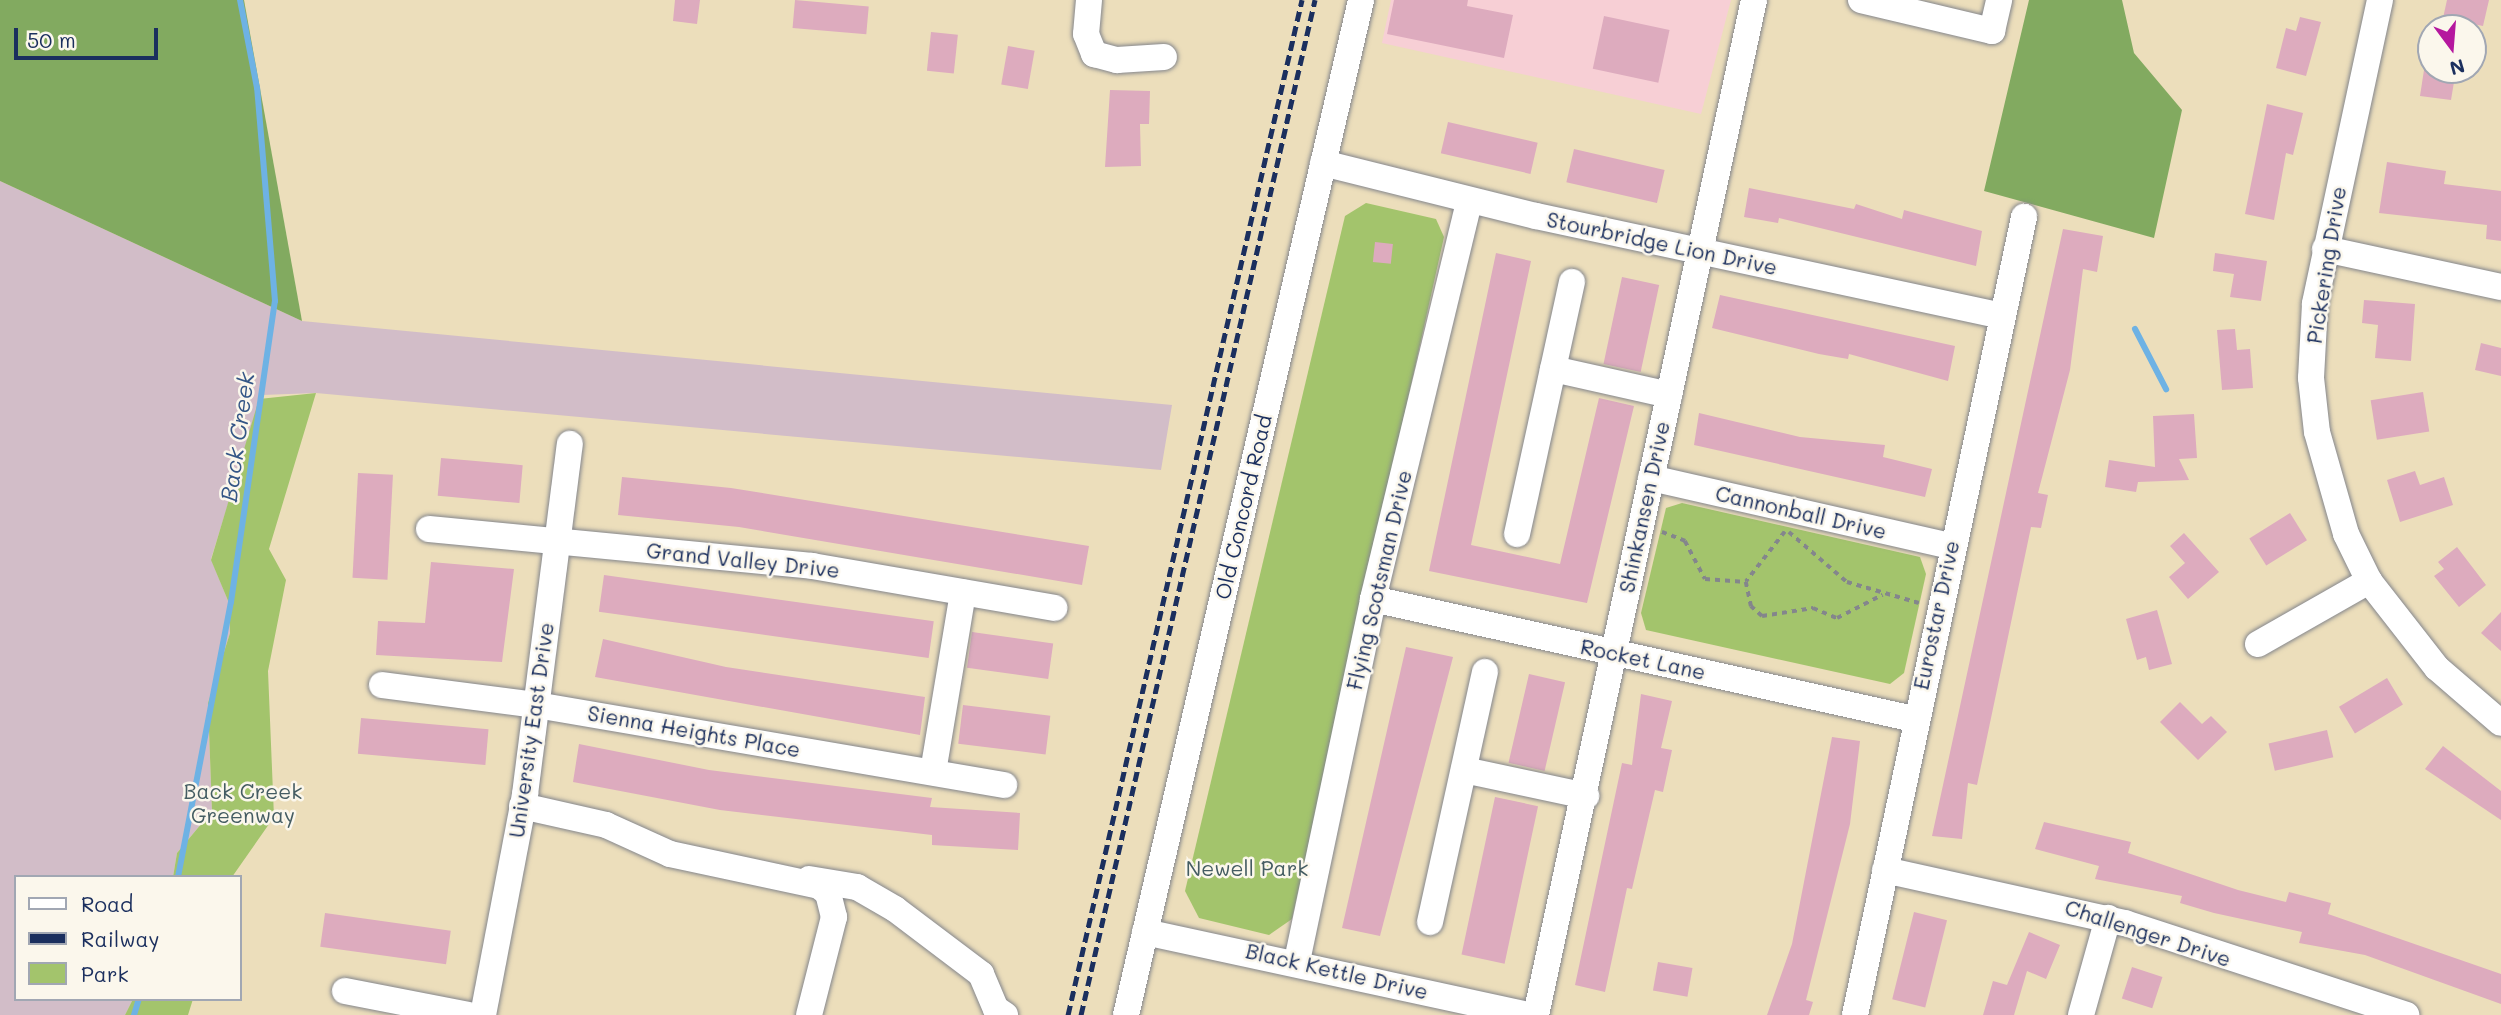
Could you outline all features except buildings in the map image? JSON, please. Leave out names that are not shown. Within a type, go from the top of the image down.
[{"type":"street","points":[[1089,0],[1086,34],[1094,54],[1116,60],[1164,57]]},
{"type":"street","name":"Old Concord Road","points":[[1126,1015],[1361,0]]},
{"type":"street","name":"Shinkansen Drive","points":[[1536,1015],[1586,796],[1613,652],[1754,0]]},
{"type":"street","points":[[1861,0],[1992,31],[1999,0]]},
{"type":"street","name":"Pickering Drive","points":[[2380,0],[2325,250],[2312,339],[2317,432],[2346,534],[2369,581],[2437,668],[2501,723]]},
{"type":"street","name":"Stourbridge Lion Drive","points":[[1323,163],[1469,201],[2002,316]]},
{"type":"street","name":"Flying Scotsman Drive","points":[[1297,961],[1373,599],[1469,201]]},
{"type":"street","name":"Eurostar Drive","points":[[1855,1015],[1950,546],[2024,217]]},
{"type":"street","points":[[2325,250],[2501,287]]},
{"type":"street","points":[[1517,534],[1572,282]]},
{"type":"street","points":[[1553,369],[1669,395]]},
{"type":"street","name":"University East Drive","points":[[483,1015],[522,806],[570,443]]},
{"type":"street","name":"Cannonball Drive","points":[[1651,478],[1950,546]]},
{"type":"street","name":"Grand Valley Drive","points":[[429,529],[811,566],[1055,608]]},
{"type":"street","points":[[2258,644],[2369,581]]},
{"type":"street","points":[[933,772],[963,592]]},
{"type":"street","name":"Rocket Lane","points":[[1373,599],[1914,719]]},
{"type":"street","points":[[1430,922],[1485,672]]},
{"type":"street","name":"Sienna Heights Place","points":[[382,685],[536,705],[1004,785]]},
{"type":"street","points":[[1464,770],[1586,796]]},
{"type":"street","points":[[522,806],[606,825],[670,854],[857,887],[895,909],[972,966],[1005,1015]]},
{"type":"street","name":"Challenger Drive","points":[[1885,870],[2108,918],[2328,1003],[2406,1015]]},
{"type":"street","points":[[808,879],[828,893],[834,917],[809,1015]]},
{"type":"street","points":[[2081,1015],[2108,918]]},
{"type":"street","name":"Black Kettle Drive","points":[[1146,932],[1297,961],[1528,1015]]},
{"type":"street","points":[[345,991],[468,1015]]},
{"type":"path","points":[[1882,595],[1837,618],[1813,608],[1772,618],[1751,606],[1746,582],[1788,527],[1800,546],[1847,582],[1882,595],[1925,604]]},
{"type":"path","points":[[1657,530],[1685,541],[1705,579],[1746,582]]},
{"type":"shaded area","points":[[1391,0],[1731,0],[1701,114],[1382,43]]},
{"type":"shaded area","points":[[0,181],[302,321],[1172,405],[1161,470],[316,393],[262,395],[211,559],[229,603],[230,633],[208,703],[212,811],[177,853],[173,875],[14,875],[14,1001],[132,1001],[125,1015],[0,1015]]},
{"type":"green space","points":[[0,0],[244,0],[302,321],[0,181]]},
{"type":"green space","points":[[2029,0],[2122,0],[2134,53],[2182,110],[2154,238],[1984,191]]},
{"type":"green space","name":"Newell Park","points":[[1366,203],[1436,219],[1444,237],[1292,919],[1269,935],[1199,918],[1185,891],[1345,216]]},
{"type":"green space","name":"Back Creek Greenway","points":[[316,393],[269,549],[286,580],[268,671],[274,817],[233,875],[173,875],[177,853],[212,811],[208,703],[230,633],[229,603],[211,560],[259,399]]},
{"type":"green space","points":[[1682,503],[1920,557],[1926,574],[1904,673],[1890,684],[1646,630],[1641,613],[1666,508]]},
{"type":"green space","points":[[132,1001],[192,1001],[188,1015],[125,1015]]},
{"type":"waterway","name":"Back Creek","points":[[178,875],[231,602],[275,301],[257,88],[240,0]]},
{"type":"waterway","points":[[2135,329],[2166,389]]},
{"type":"waterway","name":"Back Creek","points":[[134,1015],[138,1001]]},
{"type":"railway","points":[[1068,1015],[1302,0]]},
{"type":"railway","points":[[1081,1015],[1315,0]]}]
